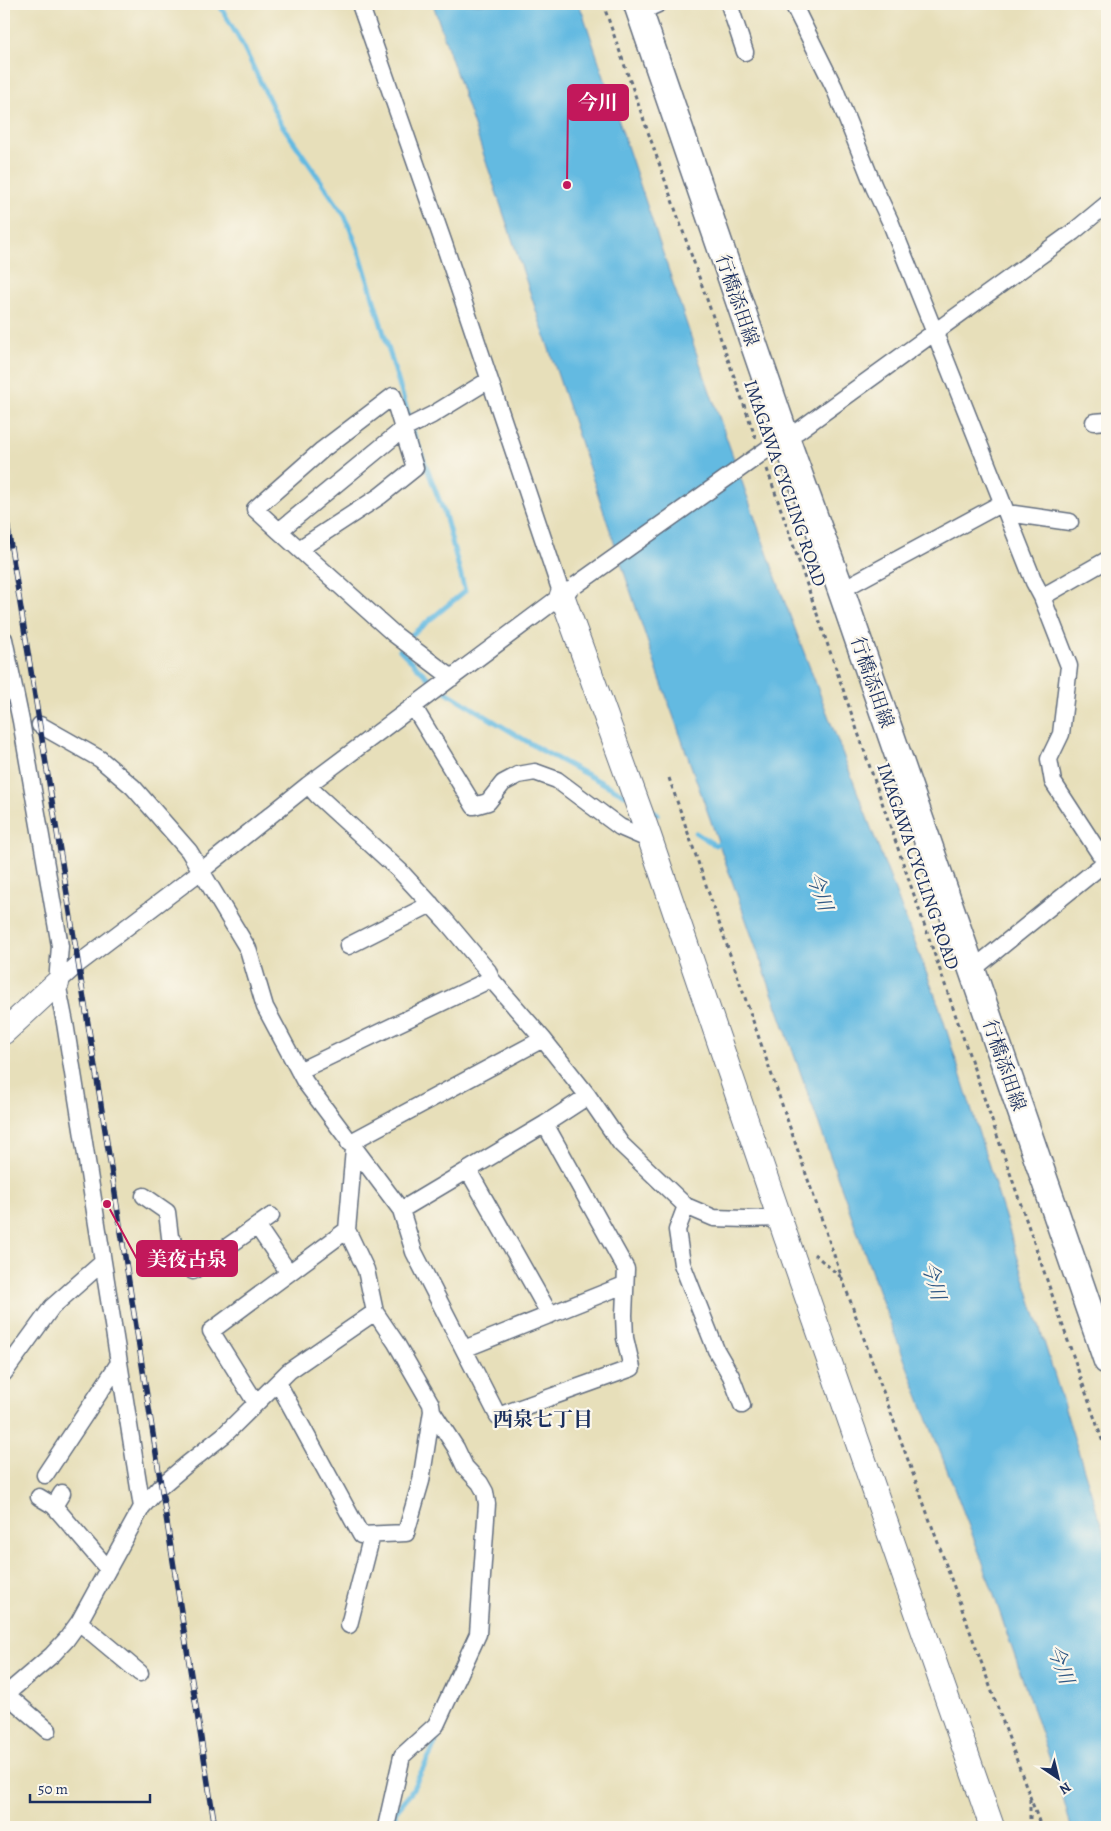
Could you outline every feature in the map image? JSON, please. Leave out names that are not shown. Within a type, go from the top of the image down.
[{"type":"main road","name":"行橋添田線","points":[[645,7],[781,440],[841,590],[1107,1361]]},
{"type":"street","points":[[360,4],[490,380],[569,590],[631,785],[992,1827]]},
{"type":"street","points":[[729,4],[744,52]]},
{"type":"street","points":[[793,4],[834,88],[874,187],[890,221],[1069,666],[1061,734],[1049,759],[1053,782],[1106,861],[972,970]]},
{"type":"street","points":[[4,1032],[78,964],[202,871],[308,785],[413,706],[569,590],[935,333],[1073,232],[1107,204]]},
{"type":"street","points":[[279,531],[402,430],[490,380]]},
{"type":"street","points":[[299,549],[380,496],[415,468],[393,396],[322,450],[255,510],[394,634],[450,679]]},
{"type":"street","points":[[841,590],[1005,508],[1070,522]]},
{"type":"street","points":[[1042,597],[1107,560]]},
{"type":"street","points":[[4,642],[11,704],[60,946],[57,983],[66,1023],[142,1507]]},
{"type":"street","points":[[413,706],[474,806],[488,802],[503,783],[510,779],[518,775],[535,772],[557,780],[620,827],[649,836]]},
{"type":"street","points":[[40,725],[100,758],[132,787],[189,851],[248,949],[265,1007],[305,1082],[351,1146],[401,1210],[414,1252],[498,1416],[632,1368],[625,1338],[624,1285],[626,1269],[545,1124]]},
{"type":"street","points":[[308,785],[317,796],[400,871],[431,904],[488,972],[491,979],[543,1038],[588,1096],[621,1144],[686,1206],[714,1218],[780,1218]]},
{"type":"street","points":[[348,946],[431,904]]},
{"type":"street","points":[[299,1071],[491,979]]},
{"type":"street","points":[[351,1146],[543,1038]]},
{"type":"street","points":[[401,1210],[545,1124],[588,1096]]},
{"type":"street","points":[[278,1383],[361,1535],[406,1533],[421,1481],[432,1411],[431,1404],[396,1343],[375,1312],[366,1270],[347,1230],[351,1146]]},
{"type":"street","points":[[468,1170],[550,1315]]},
{"type":"street","points":[[144,1196],[167,1212],[170,1237],[193,1272],[271,1216]]},
{"type":"street","points":[[686,1206],[677,1230],[682,1264],[716,1350],[731,1376],[742,1405]]},
{"type":"street","points":[[257,1226],[289,1273]]},
{"type":"street","points":[[256,1403],[211,1331],[347,1230]]},
{"type":"street","points":[[4,1373],[52,1307],[103,1262]]},
{"type":"street","points":[[464,1349],[624,1285]]},
{"type":"street","points":[[48,1730],[5,1695],[52,1656],[66,1640],[79,1622],[142,1507],[173,1476],[224,1435],[289,1371],[375,1312]]},
{"type":"street","points":[[45,1475],[119,1363]]},
{"type":"street","points":[[386,1827],[402,1756],[436,1724],[478,1634],[487,1504],[485,1492],[480,1483],[465,1467],[456,1448],[432,1411]]},
{"type":"street","points":[[39,1497],[58,1500],[108,1569]]},
{"type":"street","points":[[349,1625],[372,1535]]},
{"type":"street","points":[[79,1622],[140,1672]]},
{"type":"path","name":"IMAGAWA CYCLING ROAD","points":[[603,4],[758,445]]},
{"type":"path","name":"IMAGAWA CYCLING ROAD","points":[[765,464],[1107,1454]]},
{"type":"path","points":[[669,778],[842,1278],[1041,1827]]},
{"type":"path","points":[[1030,1793],[1030,1827]]},
{"type":"water","name":"今川","points":[[433,4],[579,4],[584,17],[696,352],[784,600],[939,1006],[1107,1543],[1107,1827],[1071,1827],[1063,1798],[982,1560],[883,1304],[658,673]]},
{"type":"waterway","points":[[219,4],[242,44],[280,122],[345,216],[360,254],[409,417]]},
{"type":"waterway","points":[[409,637],[465,591],[445,515],[413,432]]},
{"type":"waterway","points":[[400,650],[430,680],[451,695],[541,750],[625,795]]},
{"type":"waterway","points":[[648,808],[658,814]]},
{"type":"waterway","points":[[696,833],[715,845],[724,841]]},
{"type":"waterway","points":[[395,1827],[395,1812],[410,1794],[432,1751],[441,1728]]},
{"type":"railway","points":[[4,504],[215,1827]]},
{"type":"place","name":"今川","points":[[567,185]]},
{"type":"place","name":"美夜古泉","points":[[107,1204]]},
{"type":"district","name":"西泉七丁目","points":[[543,1419]]}]
